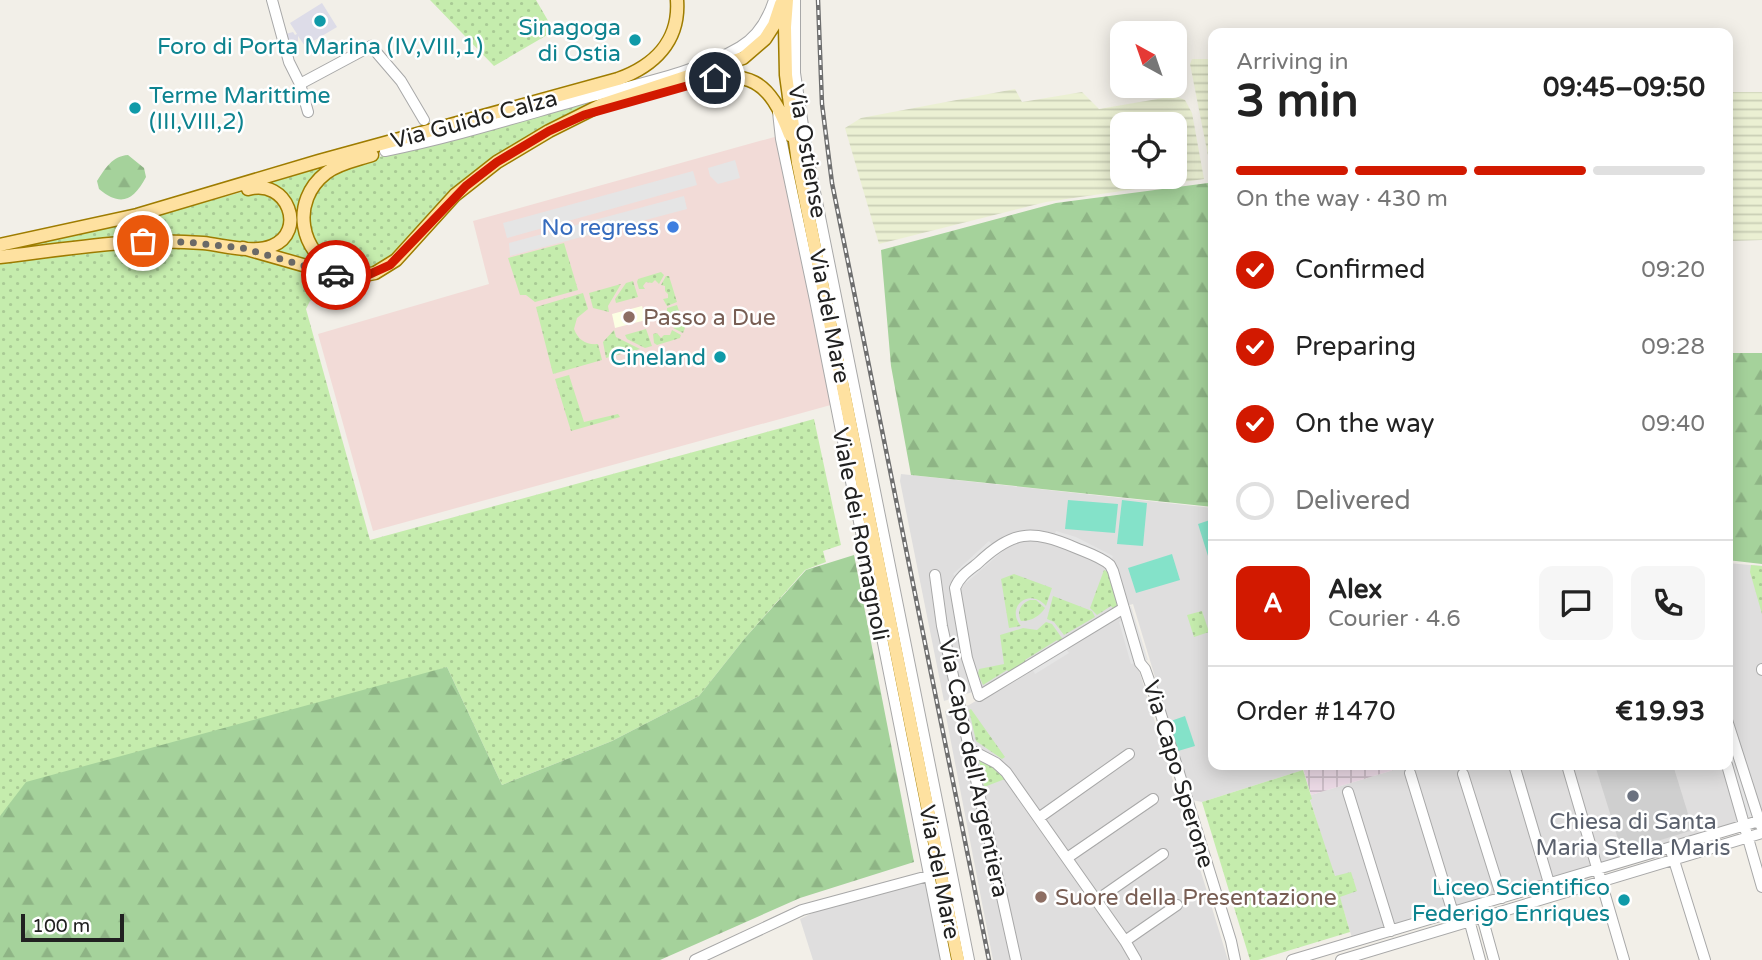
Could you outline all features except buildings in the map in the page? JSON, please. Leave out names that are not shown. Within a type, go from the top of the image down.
[{"type":"main road","name":"Via Guido Calza","points":[[227,188],[427,126],[618,79],[643,68],[662,52],[676,20],[677,0]]},
{"type":"main road","points":[[243,248],[331,274],[368,275],[390,265],[445,206],[482,173],[529,143],[601,105],[743,58],[760,46],[771,31],[782,0]]},
{"type":"main road","name":"Via del Mare","points":[[787,0],[786,62],[798,163],[958,960]]},
{"type":"main road","points":[[584,115],[709,79],[741,77],[757,84],[772,97],[788,130],[798,163]]},
{"type":"main road","points":[[349,276],[330,266],[311,247],[303,227],[304,206],[315,184],[331,169],[385,151],[427,126]]},
{"type":"main road","points":[[0,245],[128,218],[227,188],[240,191],[259,186],[268,188],[281,195],[289,208],[289,226],[278,243],[263,248],[156,241],[0,257]]},
{"type":"street","points":[[272,0],[289,62],[300,84],[308,112]]},
{"type":"street","points":[[385,151],[652,80],[717,58],[751,39],[765,22],[774,0]]},
{"type":"street","name":"Via Ostiense","points":[[795,0],[794,73],[807,152],[969,960]]},
{"type":"street","points":[[300,84],[370,46],[401,81],[427,126]]},
{"type":"street","name":"Viale dei Romagnoli","points":[[777,108],[781,139],[816,300],[946,960]]},
{"type":"street","name":"Via Capo Sperone","points":[[979,696],[967,658],[955,588],[960,579],[1001,543],[1020,537],[1040,536],[1103,560],[1113,569],[1140,663],[1145,668],[1159,708],[1235,960]]},
{"type":"street","name":"Via Capo dell'Argentiera","points":[[935,575],[940,614],[1016,960]]},
{"type":"street","points":[[959,703],[979,696],[1124,608]]},
{"type":"street","points":[[1733,739],[1761,826]]},
{"type":"street","points":[[969,749],[1003,768],[1040,817],[1136,960]]},
{"type":"street","points":[[1040,817],[1129,754]]},
{"type":"street","points":[[1515,770],[1549,883]]},
{"type":"street","points":[[1569,770],[1624,960]]},
{"type":"street","points":[[1728,770],[1762,887]]},
{"type":"street","points":[[1410,773],[1453,913]]},
{"type":"street","points":[[1463,774],[1502,898]]},
{"type":"street","points":[[1348,792],[1391,931]]},
{"type":"street","points":[[1067,858],[1153,799]]},
{"type":"street","points":[[1292,960],[1670,846],[1745,825],[1761,826]]},
{"type":"street","points":[[1348,944],[1348,959],[1748,837],[1761,826]]},
{"type":"street","points":[[1670,846],[1705,960]]},
{"type":"street","points":[[1097,900],[1163,854]]},
{"type":"street","points":[[695,960],[802,910],[928,876]]},
{"type":"street","points":[[1125,941],[1177,905]]},
{"type":"street","points":[[1479,905],[1494,960]]},
{"type":"street","points":[[1465,909],[1480,960]]},
{"type":"street","name":"Via Capo Sperone","points":[[1231,942],[1243,960]]},
{"type":"shaded area","points":[[322,3],[337,27],[305,46],[298,36],[298,41],[287,49],[282,35],[293,32],[297,34],[290,23]]},
{"type":"shaded area","points":[[1192,59],[1208,59],[1208,156],[1190,64]]},
{"type":"shaded area","points":[[1015,89],[1022,102],[1082,92],[1099,109],[1163,98],[1180,98],[1185,100],[1192,113],[1204,179],[1187,181],[1187,112],[1110,112],[1110,189],[1135,189],[1046,202],[879,244],[845,128],[861,118]]},
{"type":"shaded area","points":[[1733,92],[1762,92],[1762,240],[1733,241]]},
{"type":"shaded area","points":[[803,129],[856,398],[373,531],[318,334],[489,284],[473,221]]},
{"type":"shaded area","points":[[735,160],[740,178],[718,184],[710,176],[708,168]]},
{"type":"shaded area","points":[[693,171],[697,185],[507,238],[503,223]]},
{"type":"shaded area","points":[[684,196],[687,209],[510,256],[509,243]]},
{"type":"shaded area","name":"Passo a Due","points":[[642,306],[646,320],[615,328],[612,314]]},
{"type":"shaded area","points":[[901,474],[1208,507],[1208,770],[1303,770],[1202,802],[1192,800],[1133,604],[1119,608],[982,689],[944,701],[900,481]]},
{"type":"shaded area","points":[[1056,531],[1076,537],[1113,556],[1111,560],[1074,541],[1054,536]]},
{"type":"shaded area","points":[[989,541],[1003,551],[966,583],[962,578],[959,580],[953,574]]},
{"type":"shaded area","points":[[1733,564],[1762,566],[1762,817],[1733,730]]},
{"type":"shaded area","points":[[1131,606],[1148,660],[1131,664],[1119,622],[1126,619],[1124,609]]},
{"type":"shaded area","points":[[1122,615],[1228,960],[993,960],[945,711],[969,705]]},
{"type":"shaded area","points":[[1066,649],[1069,653],[1035,674],[1033,670]]},
{"type":"shaded area","points":[[1733,755],[1752,816],[1747,818],[1732,770]]},
{"type":"shaded area","points":[[1304,770],[1394,770],[1311,795]]},
{"type":"shaded area","points":[[1394,770],[1726,770],[1742,823],[1352,938],[1311,795]]},
{"type":"shaded area","points":[[1597,770],[1675,770],[1693,830],[1622,852]]},
{"type":"shaded area","points":[[935,879],[952,960],[813,960],[800,919],[821,909]]},
{"type":"green space","points":[[430,0],[536,0],[554,31],[494,66]]},
{"type":"green space","points":[[665,79],[562,119],[513,145],[467,178],[400,249],[375,265],[359,269],[344,267],[330,260],[319,249],[311,235],[307,205],[314,190],[343,167]]},
{"type":"green space","points":[[128,155],[144,168],[146,177],[131,196],[126,199],[114,198],[99,189],[97,181],[113,161]]},
{"type":"green space","points":[[334,163],[300,214],[328,267],[269,250],[286,238],[283,192],[263,182]]},
{"type":"green space","points":[[1208,183],[1208,506],[911,475],[891,366],[881,250],[1056,203],[1162,189],[1187,189],[1187,186]]},
{"type":"green space","points":[[257,188],[279,195],[287,223],[275,241],[261,244],[154,234],[8,250],[157,215]]},
{"type":"green space","points":[[564,243],[578,290],[535,302],[526,295],[520,295],[508,258]]},
{"type":"green space","points":[[187,245],[295,265],[331,288],[310,301],[306,309],[370,540],[814,419],[841,545],[823,551],[826,562],[805,570],[745,638],[699,696],[612,741],[502,785],[447,667],[0,816],[0,261],[74,252]]},
{"type":"green space","points":[[661,272],[664,275],[659,284],[655,280],[652,283],[646,282],[643,286],[645,289],[639,289],[638,279]]},
{"type":"green space","points":[[666,276],[669,276],[677,302],[667,306],[663,299],[668,298],[668,294],[665,286],[661,285]]},
{"type":"green space","points":[[633,281],[638,297],[616,303],[615,299],[626,283]]},
{"type":"green space","points":[[621,284],[608,306],[609,312],[593,308],[589,293]]},
{"type":"green space","points":[[583,293],[588,309],[577,318],[574,329],[583,341],[598,344],[602,360],[553,374],[536,307]]},
{"type":"green space","points":[[677,305],[685,328],[683,333],[673,328],[677,325],[673,320],[674,314],[667,314],[667,308]]},
{"type":"green space","points":[[646,329],[652,346],[645,348],[627,339],[625,335]]},
{"type":"green space","points":[[614,330],[616,337],[640,349],[606,358],[603,342]]},
{"type":"green space","points":[[672,330],[681,335],[680,338],[657,345],[654,343],[653,334],[657,333],[661,338],[670,335]]},
{"type":"green space","points":[[1733,353],[1762,353],[1762,564],[1733,561]]},
{"type":"green space","points":[[569,375],[584,422],[618,414],[620,417],[571,431],[555,379]]},
{"type":"green space","points":[[1068,500],[1118,504],[1115,533],[1065,529]]},
{"type":"green space","points":[[1122,500],[1147,503],[1143,546],[1117,544]]},
{"type":"green space","points":[[1208,521],[1208,556],[1198,524]]},
{"type":"green space","points":[[1172,554],[1180,580],[1136,593],[1128,568]]},
{"type":"green space","points":[[854,555],[914,862],[800,898],[660,960],[0,960],[0,816],[26,782],[447,667],[502,785],[612,741],[699,696],[745,638],[806,570]]},
{"type":"green space","points":[[1751,565],[1762,566],[1762,614],[1750,572]]},
{"type":"green space","points":[[1104,570],[1111,573],[1119,608],[1115,611],[1111,606],[1097,615],[1090,608]]},
{"type":"green space","points":[[1014,574],[1052,588],[1046,606],[1033,598],[1021,602],[1016,612],[1021,626],[1009,628],[1001,579]]},
{"type":"green space","points":[[1053,596],[1092,611],[1095,617],[1064,635],[1054,622],[1047,619]]},
{"type":"green space","points":[[1030,600],[1036,600],[1045,608],[1035,618],[1021,621],[1020,608]]},
{"type":"green space","points":[[1202,611],[1208,632],[1194,637],[1187,615]]},
{"type":"green space","points":[[1046,622],[1052,624],[1064,641],[1060,644],[1057,640],[1025,660],[1027,665],[1011,674],[1007,670],[983,685],[978,674],[979,669],[1004,664],[1000,635],[1023,628],[1037,630]]},
{"type":"green space","points":[[971,709],[1005,757],[1002,759],[976,741],[969,710]]},
{"type":"green space","points":[[1185,716],[1195,746],[1178,751],[1168,722]]},
{"type":"green space","points":[[979,759],[984,760],[1005,779],[984,787]]},
{"type":"green space","points":[[1303,770],[1335,876],[1351,872],[1357,891],[1340,897],[1350,932],[1258,960],[1250,960],[1202,802]]},
{"type":"railway","points":[[818,0],[822,104],[832,183],[989,960]]},
{"type":"way so far","points":[[143,241],[243,248],[336,275]]},
{"type":"place","name":"Foro di Porta Marina (IV,VIII,1)","points":[[320,21]]},
{"type":"place","name":"Sinagoga di Ostia","points":[[635,40]]},
{"type":"place","name":"Terme Marittime (III,VIII,2)","points":[[135,108]]},
{"type":"place","name":"No regress","points":[[673,227]]},
{"type":"place","name":"Passo a Due","points":[[629,317]]},
{"type":"place","name":"Cineland","points":[[720,357]]},
{"type":"place","name":"Chiesa di Santa Maria Stella Maris","points":[[1633,796]]},
{"type":"place","name":"Suore della Presentazione","points":[[1041,897]]},
{"type":"place","name":"Liceo Scientifico Federigo Enriques","points":[[1624,900]]},
{"type":"route","points":[[336,275],[359,276],[383,270],[404,252],[466,186],[497,162],[549,131],[584,115],[715,78]]}]
